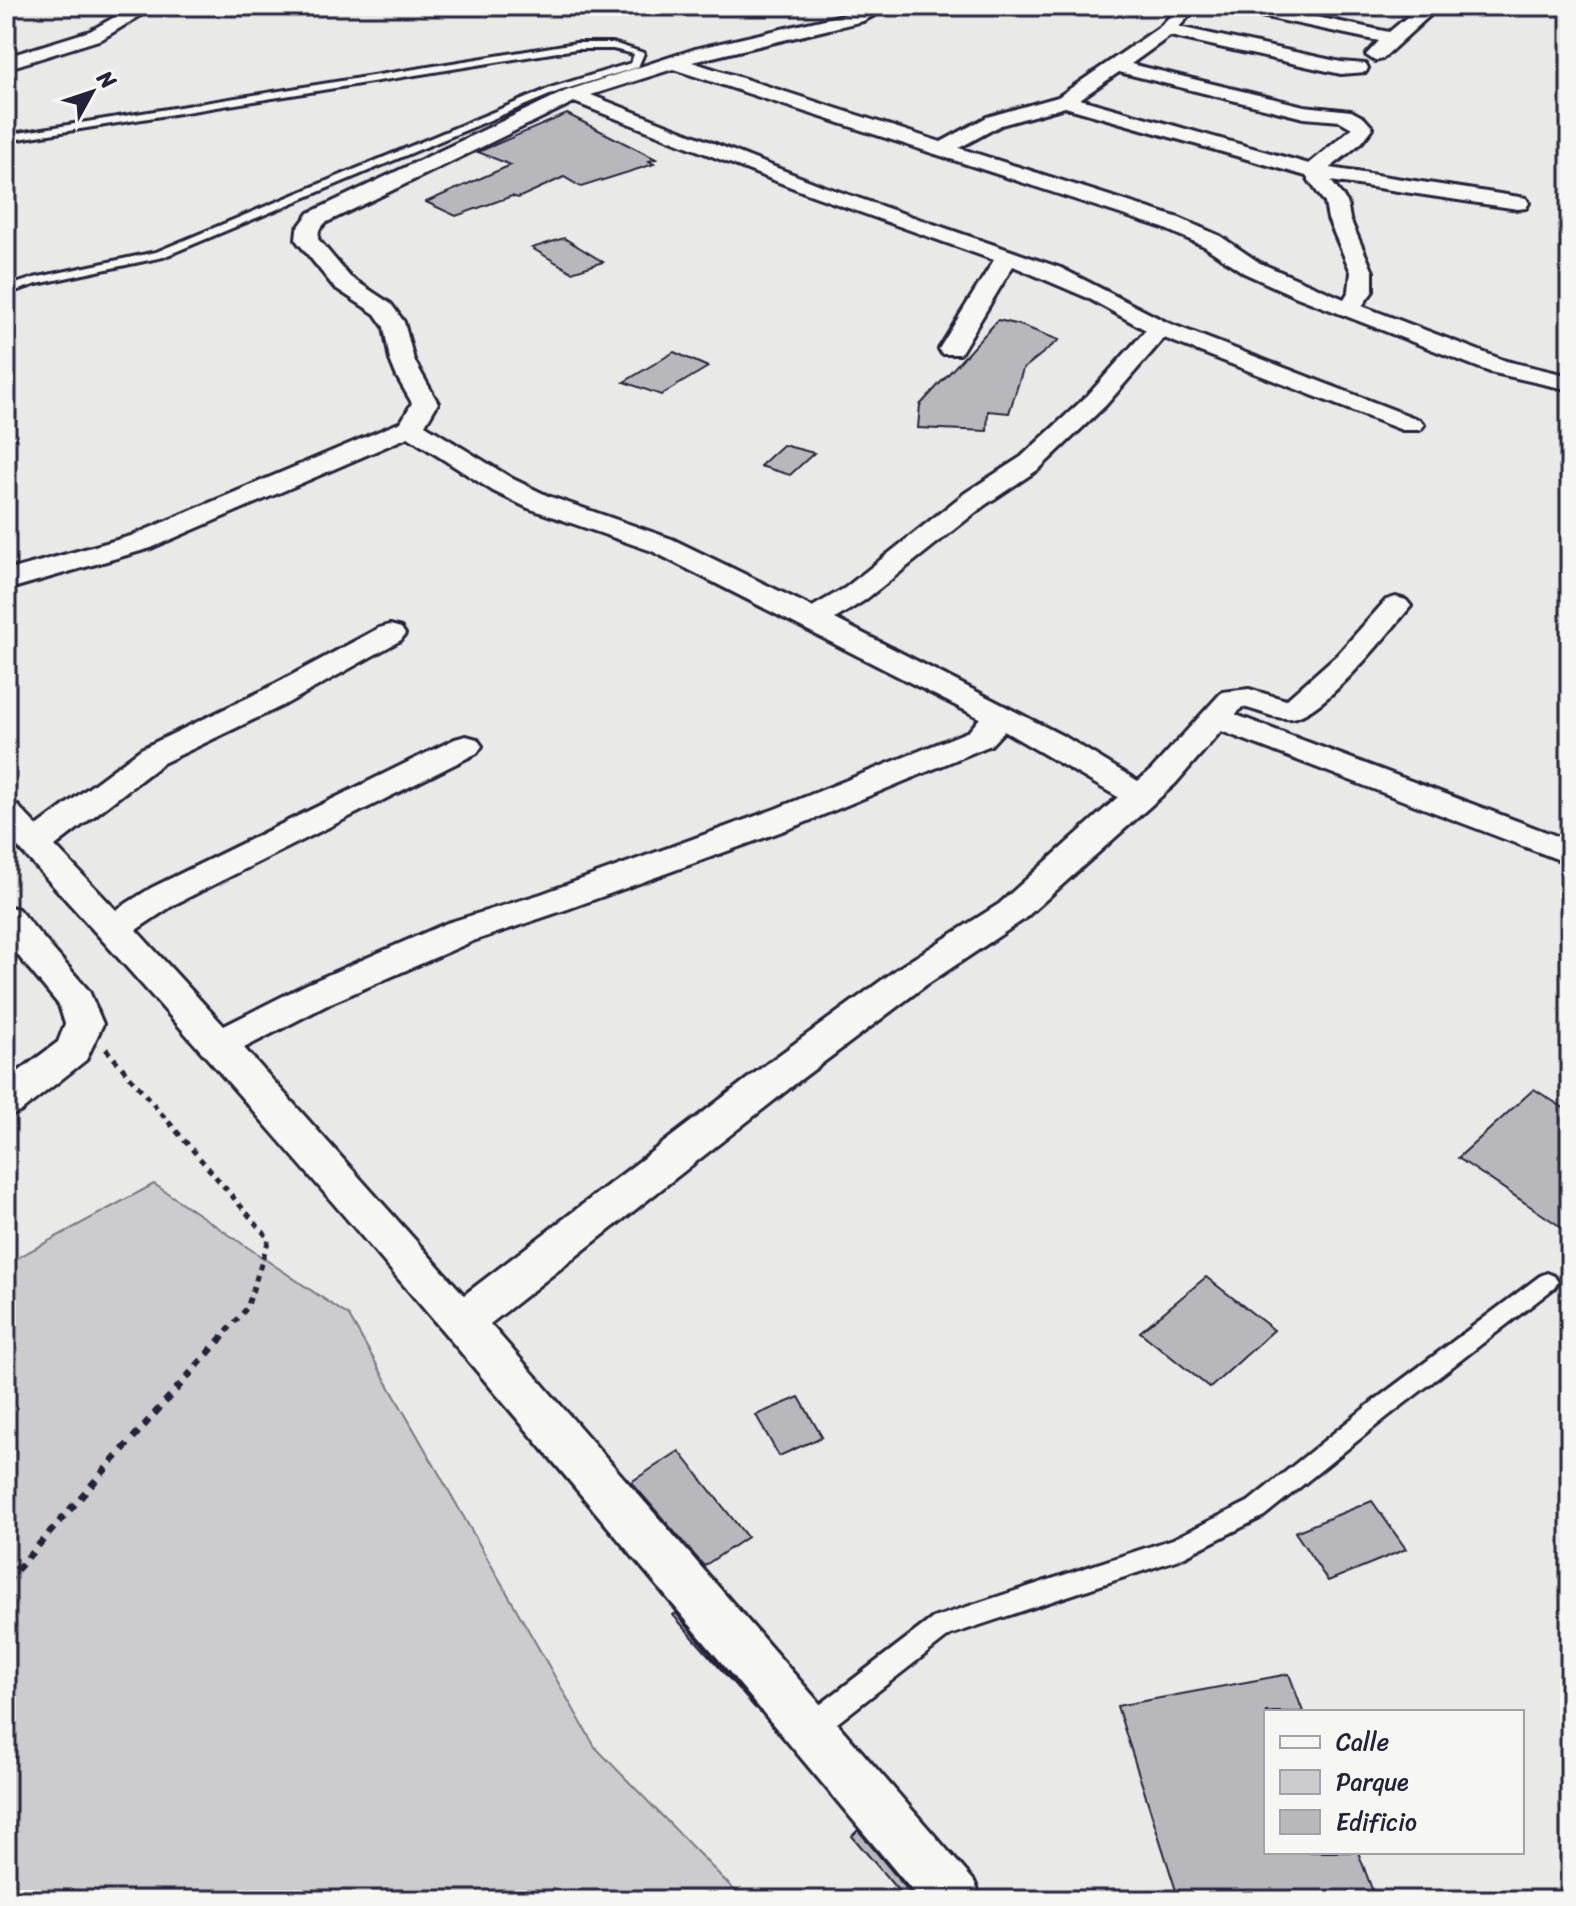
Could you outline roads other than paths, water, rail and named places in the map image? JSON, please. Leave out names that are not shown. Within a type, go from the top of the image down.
[{"type":"street","points":[[6,63],[96,35],[147,6]]},
{"type":"street","points":[[6,581],[32,570],[140,542],[255,496],[410,427],[422,413],[425,403],[402,360],[396,327],[383,309],[342,282],[307,240],[308,229],[317,218],[573,95],[672,62],[857,17],[883,6]]},
{"type":"street","points":[[946,149],[954,141],[994,121],[1065,101],[1167,30],[1189,6]]},
{"type":"street","points":[[1238,6],[1393,38]]},
{"type":"street","points":[[1401,6],[1428,8]]},
{"type":"street","points":[[1341,113],[1344,108],[1339,93],[1344,79],[1428,8]]},
{"type":"street","points":[[1167,30],[1341,68],[1359,68]]},
{"type":"street","points":[[672,62],[1185,228],[1212,241],[1252,268],[1349,308],[1499,367],[1570,383]]},
{"type":"street","points":[[1114,65],[1304,112],[1320,115],[1341,113],[1354,119],[1363,128],[1313,172]]},
{"type":"street","points":[[573,95],[816,190],[1007,257],[1096,293],[1160,328],[1411,425]]},
{"type":"street","points":[[1065,101],[1313,172],[1518,203]]},
{"type":"street","points":[[1313,172],[1336,202],[1339,219],[1362,272],[1361,291],[1349,308]]},
{"type":"street","points":[[951,349],[1007,257]]},
{"type":"street","points":[[813,619],[855,594],[975,499],[1030,463],[1097,400],[1160,328]]},
{"type":"street","points":[[410,427],[503,485],[538,502],[662,545],[813,619],[1056,745],[1139,796]]},
{"type":"street","points":[[461,1322],[786,1070],[913,976],[1011,912],[1163,777],[1224,706],[1239,697],[1284,710],[1295,708],[1349,660],[1396,606]]},
{"type":"street","points":[[390,634],[275,697],[152,756],[20,830],[168,987],[461,1322],[955,1900]]},
{"type":"street","points":[[218,1045],[320,993],[460,932],[553,902],[787,817],[980,738],[999,717]]},
{"type":"street","points":[[1215,718],[1570,853]]},
{"type":"street","points":[[112,929],[163,896],[466,746]]},
{"type":"street","points":[[6,918],[76,1000],[84,1024],[73,1050],[6,1102]]},
{"type":"lane","points":[[6,138],[576,46],[613,46],[639,53],[635,65],[556,89],[159,255],[34,281],[6,291]]},
{"type":"lane","points":[[809,1729],[942,1626],[1179,1548],[1256,1509],[1379,1410],[1547,1282]]}]
